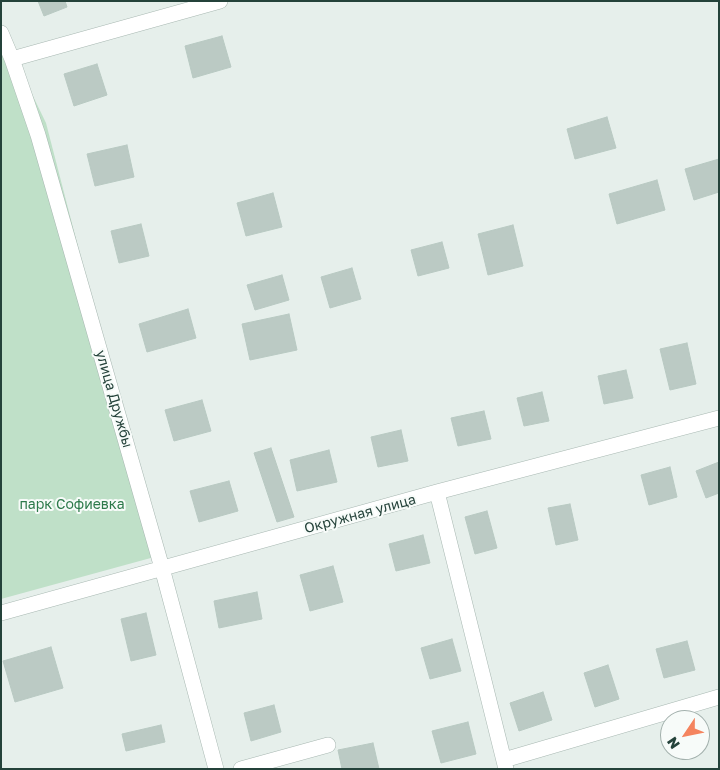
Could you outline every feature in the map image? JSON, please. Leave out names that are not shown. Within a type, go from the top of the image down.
[{"type":"street","points":[[12,59],[220,1]]},
{"type":"street","name":"улица Дружбы","points":[[1,33],[38,135],[162,568],[216,769]]},
{"type":"street","name":"Окружная улица","points":[[1,613],[438,492],[719,418]]},
{"type":"street","points":[[438,492],[505,764],[719,697]]},
{"type":"street","points":[[241,769],[328,745]]},
{"type":"green space","name":"парк Софиевка","points":[[1,30],[46,123],[158,556],[1,599]]},
{"type":"building","points":[[38,1],[65,1],[67,7],[44,16]]},
{"type":"building","points":[[222,36],[231,67],[193,78],[185,46]]},
{"type":"building","points":[[97,64],[107,95],[74,106],[64,74]]},
{"type":"building","points":[[607,117],[616,148],[575,159],[567,129]]},
{"type":"building","points":[[127,145],[134,177],[95,186],[87,154]]},
{"type":"building","points":[[719,159],[719,192],[694,200],[685,169]]},
{"type":"building","points":[[657,180],[665,210],[617,224],[609,194]]},
{"type":"building","points":[[273,193],[282,227],[246,236],[237,203]]},
{"type":"building","points":[[141,224],[149,256],[119,263],[111,231]]},
{"type":"building","points":[[513,225],[523,266],[488,275],[478,234]]},
{"type":"building","points":[[442,242],[449,268],[418,276],[411,250]]},
{"type":"building","points":[[352,268],[361,299],[330,308],[321,277]]},
{"type":"building","points":[[282,275],[289,300],[255,310],[247,285]]},
{"type":"building","points":[[188,309],[196,338],[147,352],[139,324]]},
{"type":"building","points":[[289,314],[297,350],[250,360],[242,324]]},
{"type":"building","points":[[687,343],[696,384],[670,390],[660,349]]},
{"type":"building","points":[[626,370],[633,398],[604,404],[598,376]]},
{"type":"building","points":[[542,392],[549,421],[524,426],[517,398]]},
{"type":"building","points":[[202,400],[211,431],[174,441],[165,410]]},
{"type":"building","points":[[484,411],[491,439],[458,446],[451,418]]},
{"type":"building","points":[[401,430],[408,461],[378,467],[371,437]]},
{"type":"building","points":[[271,448],[294,517],[277,522],[254,453]]},
{"type":"building","points":[[329,450],[337,482],[297,491],[290,460]]},
{"type":"building","points":[[719,462],[719,493],[706,498],[696,471]]},
{"type":"building","points":[[670,467],[677,497],[649,505],[641,475]]},
{"type":"building","points":[[229,481],[238,511],[199,522],[190,491]]},
{"type":"building","points":[[570,504],[578,540],[556,545],[548,508]]},
{"type":"building","points":[[487,511],[497,548],[475,554],[465,517]]},
{"type":"building","points":[[423,535],[430,563],[396,571],[389,544]]},
{"type":"building","points":[[333,566],[343,602],[310,611],[300,575]]},
{"type":"building","points":[[257,592],[262,619],[219,628],[214,601]]},
{"type":"building","points":[[146,613],[156,655],[131,661],[121,619]]},
{"type":"building","points":[[452,639],[461,671],[430,679],[421,648]]},
{"type":"building","points":[[687,641],[695,670],[664,678],[656,649]]},
{"type":"building","points":[[51,647],[63,688],[15,702],[3,661]]},
{"type":"building","points":[[608,665],[619,699],[595,707],[584,673]]},
{"type":"building","points":[[543,692],[552,720],[519,731],[510,703]]},
{"type":"building","points":[[274,705],[281,732],[251,741],[244,713]]},
{"type":"building","points":[[468,722],[476,754],[441,763],[432,731]]},
{"type":"building","points":[[161,725],[165,742],[126,751],[122,734]]},
{"type":"building","points":[[373,743],[379,769],[342,769],[338,750]]}]
